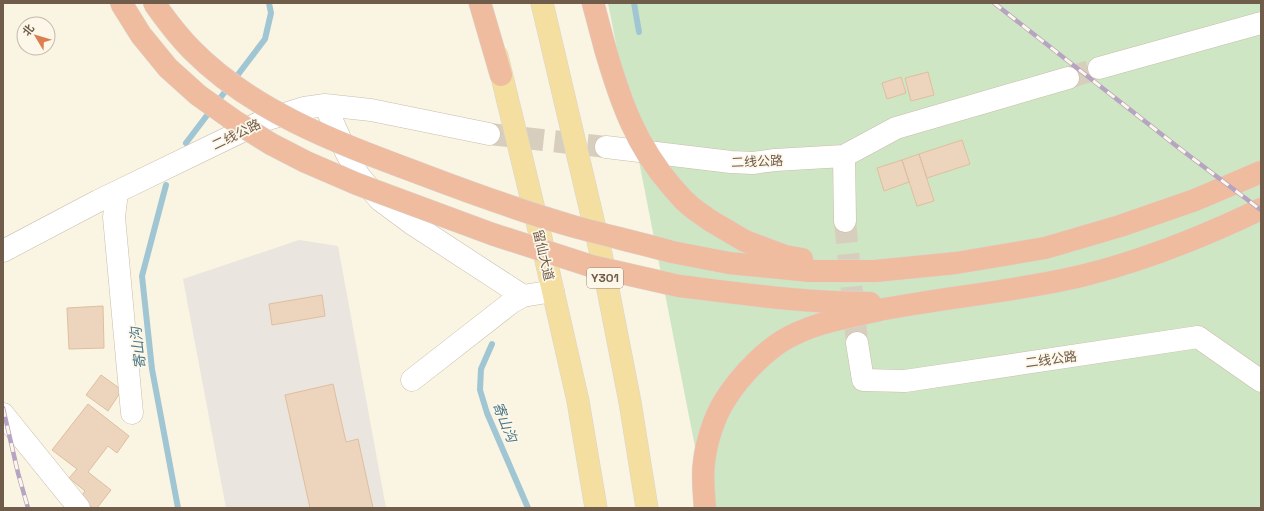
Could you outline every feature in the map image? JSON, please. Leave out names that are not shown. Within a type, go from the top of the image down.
[{"type":"highway","points":[[120,3],[141,35],[164,63],[198,95],[236,122],[271,144],[306,162],[364,186],[492,234],[591,266],[679,286],[833,303],[913,304]]},
{"type":"highway","points":[[154,3],[168,23],[192,50],[218,73],[243,92],[281,115],[323,135],[396,165],[475,194],[572,226],[672,252],[729,262],[810,271],[875,271],[956,263],[1045,248],[1120,226],[1195,200],[1261,172]]},
{"type":"highway","points":[[480,3],[501,75]]},
{"type":"highway","points":[[593,3],[616,87],[630,122],[644,148],[663,176],[686,203],[711,221],[745,241],[785,256],[875,271]]},
{"type":"highway","points":[[705,508],[704,463],[710,432],[724,401],[744,375],[763,354],[793,334],[824,322],[913,304],[993,292],[1085,275],[1171,249],[1261,210]]},
{"type":"main road","name":"留仙大道","points":[[485,3],[578,401],[596,508]]},
{"type":"main road","name":"Y301","points":[[542,3],[602,262],[630,402],[647,508]]},
{"type":"street","points":[[1099,68],[1261,23]]},
{"type":"street","points":[[846,221],[844,156],[896,128],[1068,78]]},
{"type":"street","points":[[325,105],[346,152],[360,176],[380,200],[411,223],[523,296]]},
{"type":"street","name":"二线公路","points":[[3,251],[117,192],[265,120],[304,108],[325,105],[371,110],[489,134]]},
{"type":"street","name":"二线公路","points":[[606,147],[732,162],[753,163],[775,160],[844,156]]},
{"type":"street","points":[[117,192],[114,217],[132,413]]},
{"type":"street","points":[[412,380],[512,302],[523,296],[553,291]]},
{"type":"street","name":"二线公路","points":[[857,343],[863,380],[905,380],[1198,337],[1261,381]]},
{"type":"street","points":[[3,414],[79,508]]},
{"type":"shaded area","points":[[299,240],[338,246],[386,508],[226,508],[183,279]]},
{"type":"green space","points":[[608,3],[1261,3],[1261,508],[707,508]]},
{"type":"building","points":[[928,72],[934,95],[911,101],[905,78]]},
{"type":"building","points":[[901,77],[906,93],[887,99],[882,83]]},
{"type":"building","points":[[962,140],[970,164],[927,178],[919,154]]},
{"type":"building","points":[[919,154],[934,201],[917,206],[902,160]]},
{"type":"building","points":[[902,160],[909,182],[884,191],[877,168]]},
{"type":"building","points":[[322,295],[325,316],[272,325],[269,304]]},
{"type":"building","points":[[103,306],[104,348],[69,349],[67,308]]},
{"type":"building","points":[[101,375],[122,390],[108,411],[86,395]]},
{"type":"building","points":[[333,384],[346,442],[358,439],[373,508],[310,508],[285,395]]},
{"type":"building","points":[[88,404],[129,436],[117,453],[108,446],[88,472],[111,490],[97,508],[93,508],[80,498],[85,491],[69,478],[77,469],[52,450]]},
{"type":"waterway","name":"寄山沟","points":[[186,143],[265,39],[271,13],[269,3]]},
{"type":"waterway","name":"寄山沟","points":[[634,3],[639,32]]},
{"type":"waterway","name":"寄山沟","points":[[166,185],[142,276],[152,369],[178,508]]},
{"type":"waterway","name":"寄山沟","points":[[492,344],[481,369],[480,390],[487,413],[528,508]]},
{"type":"tunnel","points":[[1068,78],[1099,68]]},
{"type":"tunnel","points":[[489,134],[606,147]]},
{"type":"tunnel","points":[[845,221],[857,343]]},
{"type":"railway","points":[[994,3],[1179,148],[1261,210]]},
{"type":"railway","points":[[3,408],[18,473],[28,508]]}]
